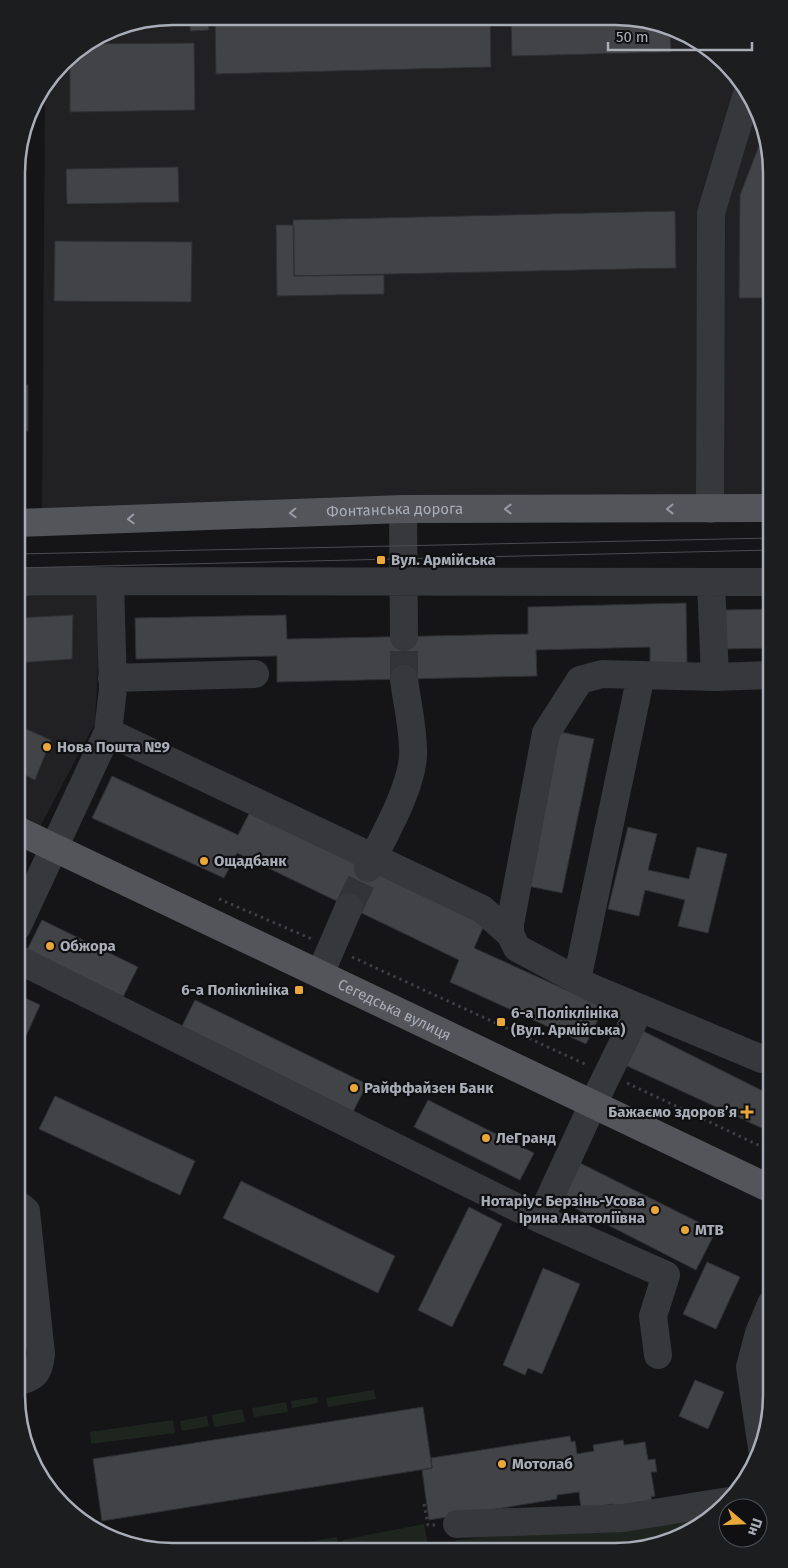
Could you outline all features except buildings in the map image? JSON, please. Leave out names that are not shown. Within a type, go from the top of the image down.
[{"type":"main road","name":"Фонтанська дорога","points":[[25,523],[403,509],[763,508]]},
{"type":"main road","name":"Сегедська вулиця","points":[[25,834],[763,1185]]},
{"type":"street","points":[[710,509],[711,213],[744,101]]},
{"type":"street","points":[[403,509],[404,637]]},
{"type":"street","points":[[25,910],[108,732],[113,689],[110,581]]},
{"type":"street","points":[[25,582],[763,582]]},
{"type":"street","points":[[711,582],[715,677]]},
{"type":"street","points":[[112,678],[255,674]]},
{"type":"street","points":[[763,675],[715,677],[602,674],[580,680],[546,733],[510,924],[510,934],[516,948],[577,980],[763,1059]]},
{"type":"street","points":[[577,980],[641,675]]},
{"type":"street","points":[[371,863],[400,802],[413,759],[413,744],[404,679]]},
{"type":"street","points":[[108,732],[371,863],[482,909],[510,934]]},
{"type":"street","points":[[320,974],[349,907]]},
{"type":"street","points":[[25,963],[540,1219],[666,1275],[653,1316],[658,1355]]},
{"type":"street","points":[[540,1219],[640,1008]]},
{"type":"street","points":[[25,1210],[42,1354],[40,1368],[31,1378],[25,1380]]},
{"type":"street","points":[[763,1323],[750,1367],[763,1404]]},
{"type":"street","points":[[457,1524],[623,1518],[718,1502]]},
{"type":"path","points":[[215,897],[332,947],[763,1147]]},
{"type":"shaded area","points":[[173,25],[635,26],[663,33],[681,40],[697,50],[726,75],[748,107],[760,144],[763,173],[763,504],[42,515],[45,99],[62,75],[75,62],[107,40],[134,30],[153,26]]},
{"type":"shaded area","points":[[102,584],[95,723],[40,827],[25,820],[25,586]]},
{"type":"shaded area","points":[[374,1390],[376,1399],[328,1407],[326,1398]]},
{"type":"shaded area","points":[[317,1397],[318,1403],[292,1408],[291,1401]]},
{"type":"shaded area","points":[[286,1402],[288,1412],[254,1417],[252,1408]]},
{"type":"shaded area","points":[[242,1409],[245,1422],[214,1427],[212,1415]]},
{"type":"shaded area","points":[[207,1416],[209,1426],[182,1431],[180,1421]]},
{"type":"shaded area","points":[[173,1420],[175,1433],[91,1444],[90,1432]]},
{"type":"shaded area","points":[[697,1517],[672,1532],[625,1543],[457,1543],[456,1540]]},
{"type":"shaded area","points":[[424,1524],[428,1543],[343,1543],[342,1540]]},
{"type":"shaded area","points":[[337,1537],[338,1543],[302,1543]]},
{"type":"tunnel","points":[[404,637],[404,679]]},
{"type":"tunnel","points":[[349,907],[368,868]]},
{"type":"tram line","points":[[25,554],[763,538]]},
{"type":"tram line","points":[[25,568],[763,550]]},
{"type":"place","name":"Вул. Армійська","points":[[381,560]]},
{"type":"place","name":"Нова Пошта №9","points":[[47,747]]},
{"type":"place","name":"Ощадбанк","points":[[204,861]]},
{"type":"place","name":"Обжора","points":[[50,946]]},
{"type":"place","name":"6-а Поліклініка","points":[[299,990]]},
{"type":"place","name":"6-а Поліклініка (Вул. Армійська)","points":[[501,1022]]},
{"type":"place","name":"Райффайзен Банк","points":[[354,1088]]},
{"type":"place","name":"Бажаємо здоровʼя","points":[[747,1112]]},
{"type":"place","name":"ЛеГранд","points":[[486,1138]]},
{"type":"place","name":"Нотаріус Берзінь-Усова Ірина Анатоліївна","points":[[655,1210]]},
{"type":"place","name":"МТВ","points":[[685,1230]]},
{"type":"place","name":"Мотолаб","points":[[502,1464]]}]
